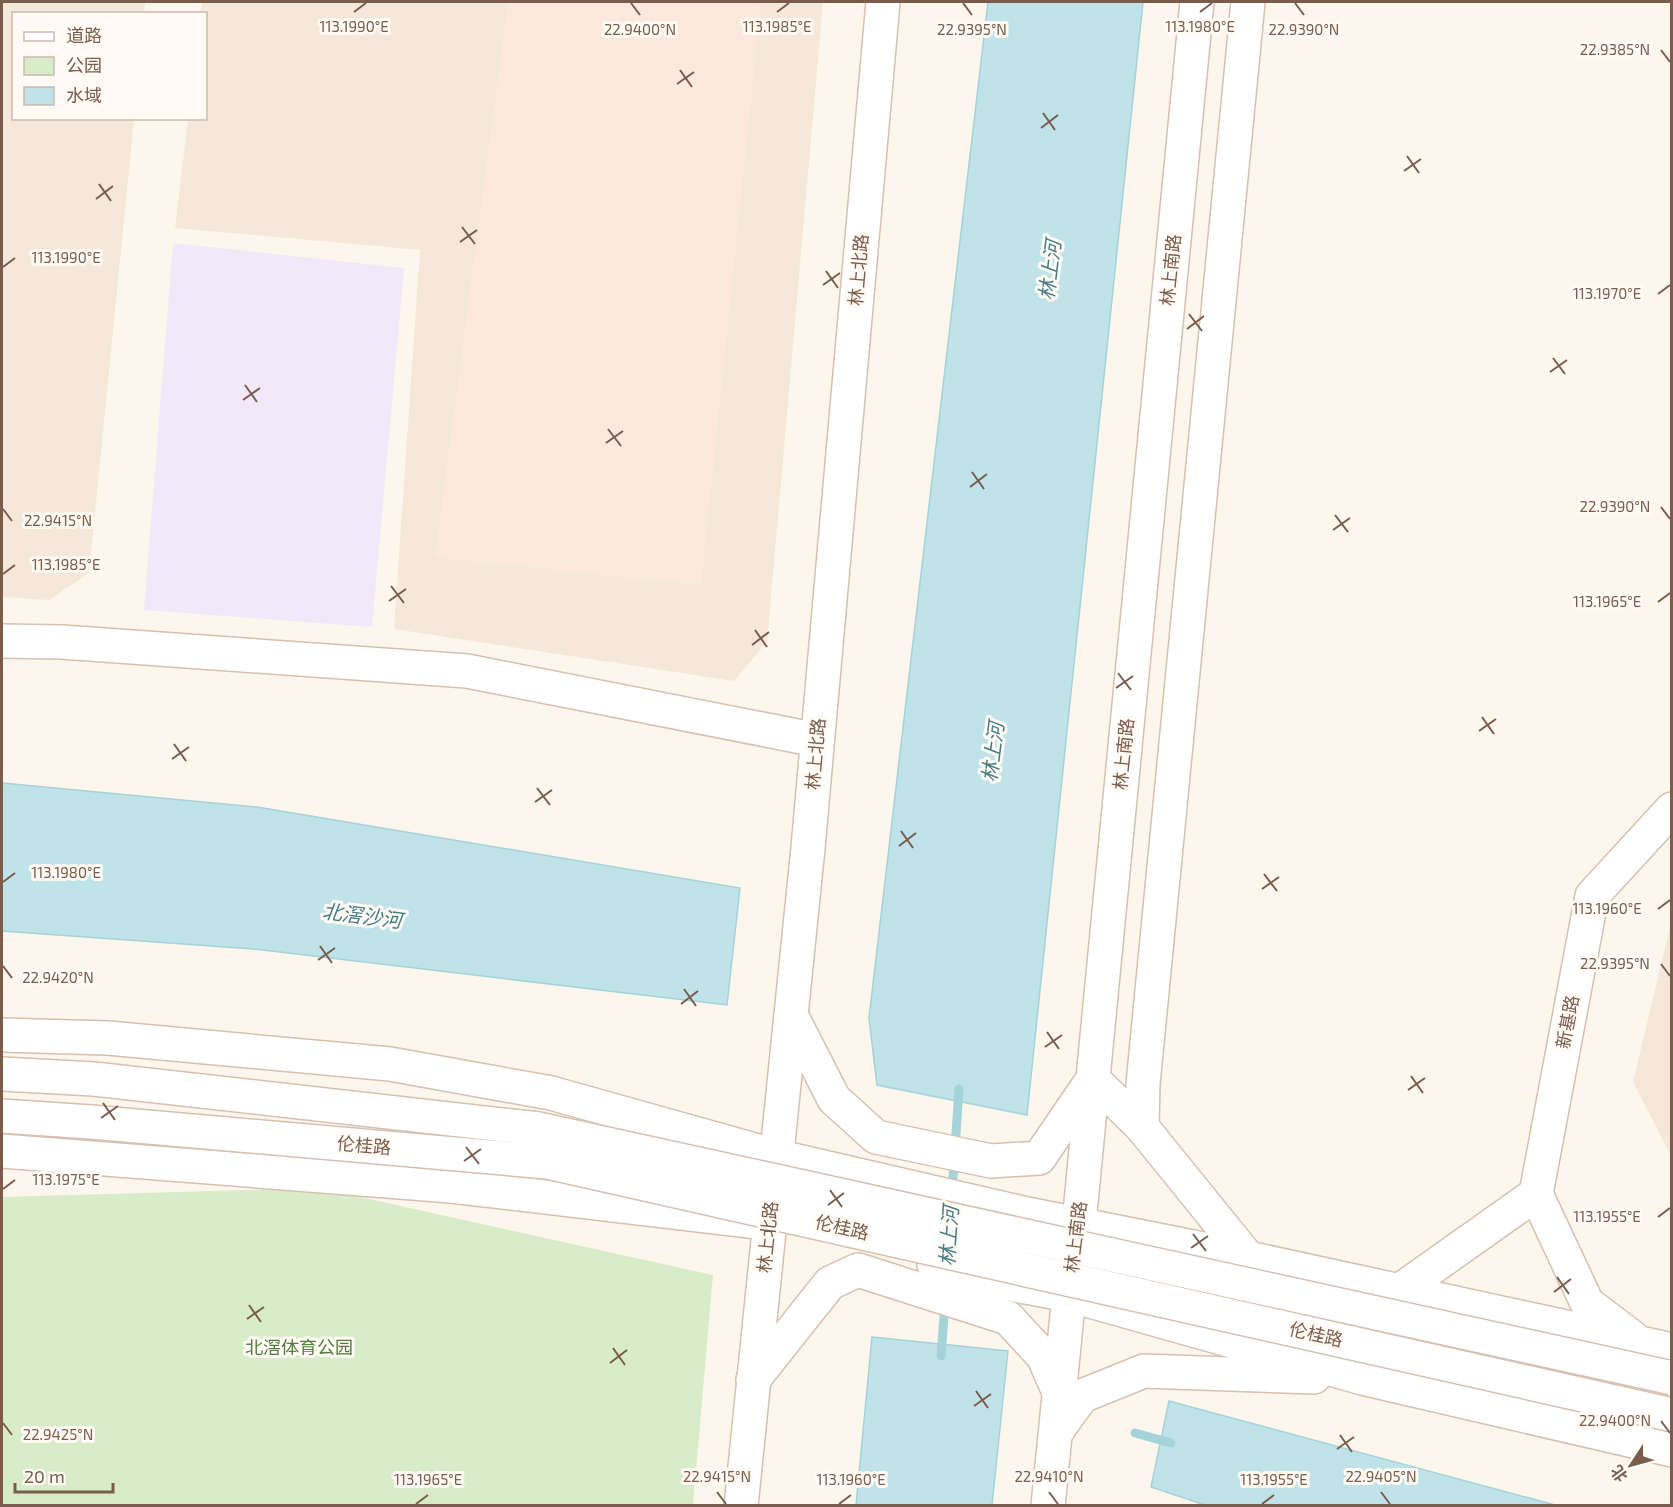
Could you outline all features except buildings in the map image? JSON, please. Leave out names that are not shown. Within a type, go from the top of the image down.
[{"type":"main road","name":"林上北路","points":[[741,1506],[808,848],[883,2]]},
{"type":"main road","name":"林上南路","points":[[1048,1506],[1069,1295],[1079,1223],[1197,2]]},
{"type":"main road","points":[[1142,1127],[1146,1060],[1248,2]]},
{"type":"main road","points":[[2,641],[62,642],[468,671],[817,740]]},
{"type":"main road","name":"新基路","points":[[1536,1194],[1592,896],[1671,809]]},
{"type":"main road","points":[[791,1015],[834,1099],[876,1137],[991,1161],[1039,1158],[1093,1079],[1142,1127],[1248,1258]]},
{"type":"main road","points":[[2,1035],[108,1038],[390,1064],[551,1093],[776,1156],[1027,1214],[1248,1258],[1656,1346]]},
{"type":"main road","name":"伦桂路","points":[[2,1074],[94,1079],[539,1130],[1671,1378]]},
{"type":"main road","name":"伦桂路","points":[[2,1116],[547,1162],[1671,1415]]},
{"type":"main road","points":[[2,1151],[451,1186],[769,1223],[1009,1284],[1069,1295],[1366,1378],[1671,1450]]},
{"type":"main road","points":[[1399,1291],[1536,1194],[1587,1303],[1656,1346]]},
{"type":"main road","points":[[753,1380],[830,1283],[858,1270],[1008,1318],[1043,1356],[1059,1392]]},
{"type":"main road","points":[[1055,1433],[1082,1396],[1144,1371],[1366,1378]]},
{"type":"shaded area","points":[[2,2],[145,2],[144,12],[12,12],[12,120],[134,120],[89,573],[49,600],[2,597]]},
{"type":"shaded area","points":[[202,2],[823,2],[767,642],[734,681],[394,629],[420,250],[175,228],[188,120],[207,120],[207,12],[200,12]]},
{"type":"shaded area","points":[[508,2],[761,2],[701,585],[435,557]]},
{"type":"shaded area","points":[[173,243],[404,268],[372,627],[144,610]]},
{"type":"shaded area","points":[[1671,923],[1672,1156],[1633,1082]]},
{"type":"green space","name":"北滘体育公园","points":[[319,1188],[713,1275],[693,1505],[2,1505],[2,1197]]},
{"type":"water","points":[[988,2],[1143,2],[1027,1115],[877,1085],[869,1018]]},
{"type":"water","name":"北滘沙河","points":[[2,783],[257,807],[740,888],[727,1005],[253,949],[2,931]]},
{"type":"water","points":[[872,1337],[1008,1351],[992,1505],[856,1505]]},
{"type":"water","points":[[1169,1401],[1555,1505],[1208,1506],[1151,1487]]},
{"type":"waterway","name":"林上河","points":[[952,1192],[959,1089]]},
{"type":"waterway","name":"林上河","points":[[941,1356],[945,1304]]},
{"type":"waterway","points":[[1135,1433],[1171,1443]]}]
